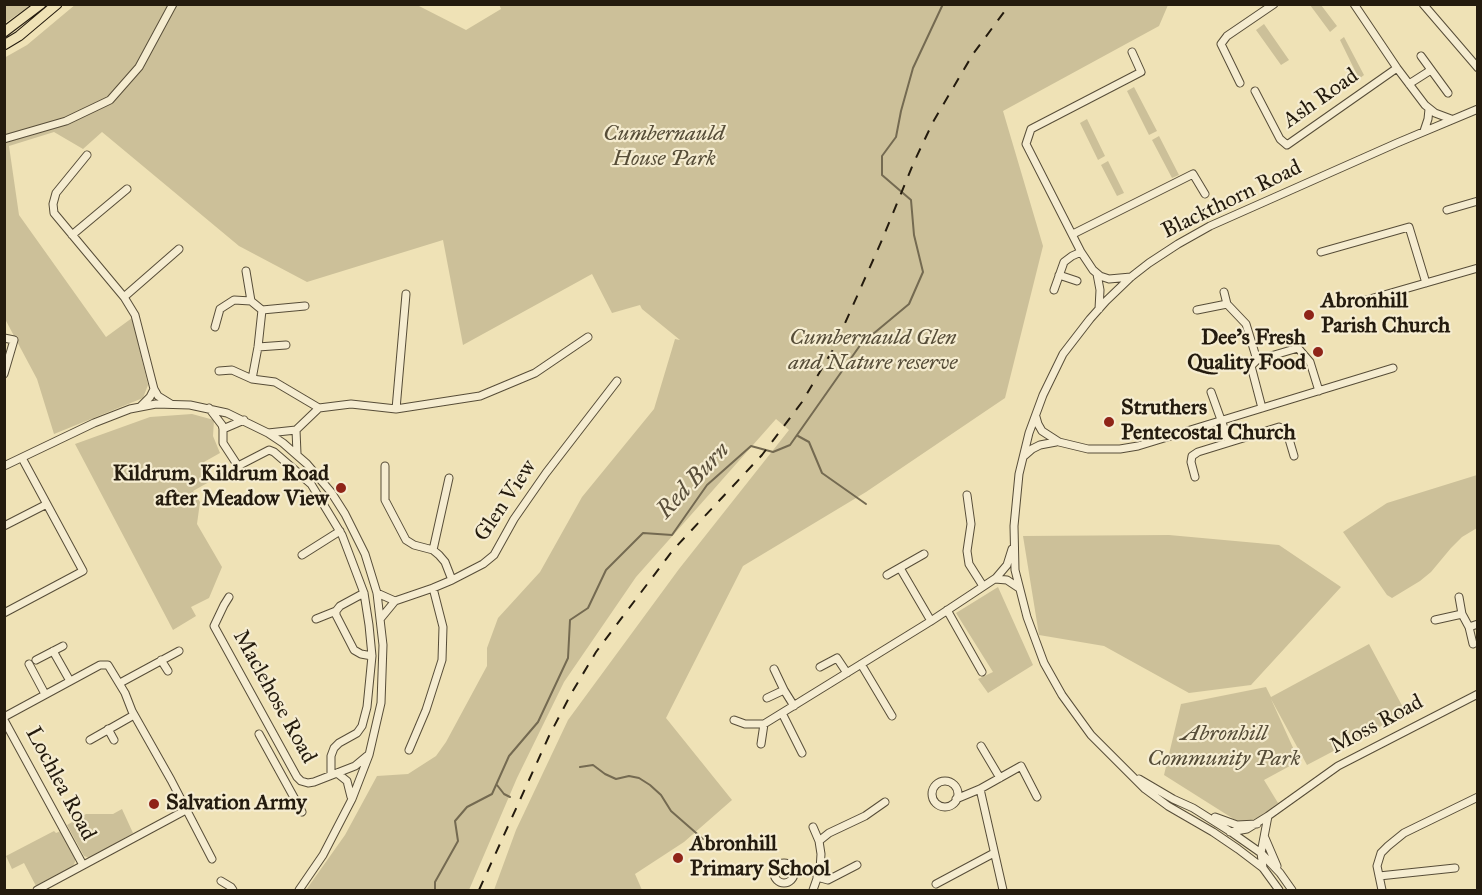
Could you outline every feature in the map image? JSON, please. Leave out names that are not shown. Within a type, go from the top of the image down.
[{"type":"main road","points":[[4,32],[41,4]]},
{"type":"main road","points":[[4,45],[19,36],[57,4]]},
{"type":"street","points":[[4,139],[66,121],[110,100],[139,67],[173,4]]},
{"type":"street","points":[[1240,83],[1221,44],[1227,36],[1274,4]]},
{"type":"street","points":[[1354,4],[1397,68],[1429,109],[1435,114],[1452,120]]},
{"type":"street","points":[[1423,4],[1478,68]]},
{"type":"street","points":[[1099,309],[1100,290],[1097,274],[1081,252],[1026,144],[1030,129],[1141,72],[1132,52]]},
{"type":"street","points":[[1420,56],[1448,93]]},
{"type":"street","name":"Ash Road","points":[[1255,91],[1280,139],[1287,145],[1397,68]]},
{"type":"street","points":[[1409,84],[1431,70]]},
{"type":"street","points":[[1424,131],[1429,109]]},
{"type":"street","name":"Blackthorn Road","points":[[1279,891],[1263,868],[1214,832],[1168,806],[1144,789],[1091,735],[1062,695],[1044,663],[1027,617],[1015,570],[1014,526],[1019,474],[1029,433],[1043,395],[1064,354],[1099,309],[1131,277],[1149,263],[1210,226],[1478,109]]},
{"type":"street","points":[[87,155],[56,193],[53,204],[54,213],[124,297],[138,322],[154,389],[158,396],[171,404]]},
{"type":"street","points":[[1073,234],[1193,174],[1205,194]]},
{"type":"street","points":[[72,236],[127,189]]},
{"type":"street","points":[[1447,210],[1478,201]]},
{"type":"street","points":[[1321,252],[1409,227],[1426,283]]},
{"type":"street","points":[[124,297],[179,249]]},
{"type":"street","points":[[1054,290],[1064,262],[1081,252]]},
{"type":"street","points":[[1356,303],[1478,268]]},
{"type":"street","points":[[246,272],[251,301]]},
{"type":"street","points":[[1097,274],[1109,279],[1131,277]]},
{"type":"street","points":[[1059,275],[1077,281]]},
{"type":"street","points":[[1224,292],[1227,304],[1246,324],[1257,360]]},
{"type":"street","points":[[396,409],[406,294]]},
{"type":"street","points":[[215,327],[220,309],[234,300],[251,301],[262,310],[305,306]]},
{"type":"street","points":[[1197,310],[1227,304]]},
{"type":"street","points":[[252,379],[262,310]]},
{"type":"street","points":[[268,432],[296,430],[319,408],[351,404],[396,409],[480,396],[535,373],[588,337]]},
{"type":"street","points":[[4,338],[14,340],[4,374]]},
{"type":"street","points":[[258,347],[286,345]]},
{"type":"street","points":[[1262,408],[1251,366],[1257,360],[1298,348],[1310,362],[1319,391]]},
{"type":"street","points":[[1023,457],[1032,449],[1047,443],[1059,442],[1088,449],[1120,449],[1138,446],[1393,369]]},
{"type":"street","points":[[219,371],[232,370],[252,379],[274,382],[319,408]]},
{"type":"street","name":"Glen View","points":[[395,601],[452,580],[483,564],[494,555],[514,519],[546,473],[617,381]]},
{"type":"street","points":[[140,407],[154,389]]},
{"type":"street","points":[[1211,392],[1229,442]]},
{"type":"street","points":[[4,466],[94,423],[140,407],[190,405],[227,413],[268,432],[297,454],[315,472],[345,514],[365,554],[377,592],[383,645],[381,703],[369,754],[352,799],[323,855],[299,891]]},
{"type":"street","points":[[209,408],[222,425],[223,443],[238,466],[269,450],[310,484],[340,531],[364,593],[372,656],[368,707],[362,726],[357,733],[339,742],[334,748],[331,756],[334,774]]},
{"type":"street","points":[[1036,415],[1042,431],[1059,442]]},
{"type":"street","points":[[223,429],[244,420]]},
{"type":"street","points":[[1195,477],[1191,462],[1192,456],[1198,452],[1279,427],[1286,429],[1294,456]]},
{"type":"street","points":[[296,430],[297,454]]},
{"type":"street","points":[[4,613],[83,571],[22,458]]},
{"type":"street","points":[[384,466],[385,500],[406,540],[414,545],[433,550],[439,555],[445,562],[452,580]]},
{"type":"street","points":[[433,550],[449,478]]},
{"type":"street","points":[[967,495],[971,524],[967,551],[969,564],[983,586]]},
{"type":"street","points":[[4,525],[47,504]]},
{"type":"street","points":[[302,555],[340,531]]},
{"type":"street","points":[[734,720],[745,724],[764,724],[931,621],[1000,574],[1007,565],[1014,542]]},
{"type":"street","points":[[887,575],[924,554]]},
{"type":"street","points":[[900,568],[931,621]]},
{"type":"street","points":[[994,579],[1007,580],[1019,588]]},
{"type":"street","points":[[409,750],[426,710],[442,660],[443,627],[433,588]]},
{"type":"street","points":[[377,592],[395,601],[381,618]]},
{"type":"street","points":[[316,619],[364,593]]},
{"type":"street","name":"Maclehose Road","points":[[229,597],[214,626],[297,777],[308,783],[355,766],[369,754]]},
{"type":"street","points":[[1459,597],[1462,614],[1469,627],[1473,644]]},
{"type":"street","points":[[336,610],[336,615],[354,650],[372,656]]},
{"type":"street","points":[[947,610],[982,672]]},
{"type":"street","points":[[1435,620],[1462,614]]},
{"type":"street","points":[[1469,627],[1478,624]]},
{"type":"street","points":[[36,660],[63,646]]},
{"type":"street","points":[[53,651],[70,681]]},
{"type":"street","points":[[120,683],[179,651]]},
{"type":"street","points":[[820,667],[837,658],[847,673]]},
{"type":"street","points":[[161,660],[168,671]]},
{"type":"street","name":"Lochlea Road","points":[[29,664],[45,694]]},
{"type":"street","name":"Lochlea Road","points":[[83,866],[4,718],[103,664],[110,667],[120,683],[133,713],[212,859]]},
{"type":"street","points":[[861,664],[892,716]]},
{"type":"street","points":[[774,669],[794,706]]},
{"type":"street","points":[[767,698],[784,690]]},
{"type":"street","name":"Moss Road","points":[[1214,832],[1231,832],[1247,829],[1257,824],[1338,766],[1478,694]]},
{"type":"street","points":[[90,740],[133,713]]},
{"type":"street","points":[[782,713],[802,753]]},
{"type":"street","points":[[761,744],[764,724]]},
{"type":"street","points":[[108,729],[114,740]]},
{"type":"street","points":[[259,734],[302,812]]},
{"type":"street","points":[[981,746],[1000,778]]},
{"type":"street","points":[[276,765],[286,758]]},
{"type":"street","points":[[957,799],[1021,766],[1038,797]]},
{"type":"street","name":"Maclehose Road","points":[[334,774],[347,781],[352,799]]},
{"type":"street","name":"Blackthorn Road","points":[[1131,775],[1193,808],[1231,832],[1261,854],[1281,873],[1292,891]]},
{"type":"street","points":[[980,789],[1003,891]]},
{"type":"street","points":[[1382,891],[1377,866],[1381,853],[1388,846],[1404,834],[1478,797]]},
{"type":"street","points":[[819,842],[829,833],[865,816],[885,802]]},
{"type":"street","points":[[1193,808],[1237,825],[1257,824]]},
{"type":"street","points":[[37,891],[186,810]]},
{"type":"street","points":[[1263,868],[1261,854],[1268,816]]},
{"type":"street","points":[[813,827],[819,842],[819,874],[813,891]]},
{"type":"street","points":[[1265,838],[1270,854],[1281,873]]},
{"type":"street","points":[[936,884],[994,853]]},
{"type":"street","points":[[794,872],[808,869],[828,879],[857,865]]},
{"type":"street","points":[[1379,876],[1455,868]]},
{"type":"street","points":[[221,881],[233,891]]},
{"type":"green space","points":[[5,4],[31,4],[31,5],[5,23]]},
{"type":"green space","points":[[76,4],[417,5],[466,30],[501,9],[499,4],[1168,5],[1159,26],[1003,111],[1043,246],[1005,398],[866,492],[743,566],[666,718],[732,800],[684,842],[635,874],[642,890],[494,890],[516,830],[568,720],[679,569],[789,430],[776,419],[636,577],[564,682],[517,778],[469,890],[306,890],[345,835],[377,776],[408,774],[436,756],[446,742],[487,666],[487,648],[498,618],[540,572],[582,497],[654,409],[675,339],[680,340],[640,305],[612,313],[592,274],[463,345],[443,240],[307,282],[239,246],[102,132],[83,149],[54,132],[9,146],[19,215],[106,337],[132,318],[148,385],[143,398],[54,434],[37,379],[5,319],[4,58],[27,45]]},
{"type":"green space","points":[[1310,5],[1321,5],[1337,26],[1330,32]]},
{"type":"green space","points":[[1264,24],[1289,60],[1281,65],[1256,30]]},
{"type":"green space","points":[[1344,37],[1364,75],[1359,79],[1340,40]]},
{"type":"green space","points":[[1134,87],[1157,131],[1149,135],[1127,91]]},
{"type":"green space","points":[[1087,119],[1105,156],[1098,160],[1080,123]]},
{"type":"green space","points":[[1159,136],[1179,175],[1172,178],[1152,140]]},
{"type":"green space","points":[[1108,161],[1124,193],[1117,196],[1101,165]]},
{"type":"green space","points":[[192,414],[214,420],[213,436],[220,453],[204,462],[209,482],[193,491],[200,502],[197,524],[222,567],[209,598],[191,607],[196,616],[173,630],[75,444],[150,417]]},
{"type":"green space","points":[[1477,475],[1477,528],[1462,537],[1420,581],[1392,598],[1387,595],[1343,532],[1387,503]]},
{"type":"green space","points":[[1169,535],[1279,545],[1341,587],[1251,685],[1189,693],[1104,646],[1039,635],[1023,536]]},
{"type":"green space","points":[[998,587],[1033,665],[988,693],[978,679],[993,672],[956,613]]},
{"type":"green space","name":"Abronhill Community Park","points":[[1369,644],[1406,713],[1307,765],[1271,699],[1299,761],[1264,780],[1278,803],[1258,818],[1240,823],[1164,775],[1181,704],[1266,687],[1271,697]]},
{"type":"green space","points":[[122,809],[133,833],[90,858],[84,856],[67,825],[86,814],[113,814]]},
{"type":"green space","points":[[54,831],[56,833],[61,831],[75,857],[75,862],[72,868],[36,886],[24,863],[12,869],[6,856]]},
{"type":"waterway","name":"Red Burn","points":[[435,890],[435,882],[458,841],[455,821],[467,807],[492,794],[509,756],[538,722],[568,658],[570,620],[588,608],[606,570],[643,533],[672,535],[707,485],[751,446],[773,452],[790,445],[861,344],[909,304],[923,272],[914,235],[911,200],[882,175],[882,156],[896,137],[913,68],[943,4]]},
{"type":"waterway","points":[[798,436],[809,442],[822,473],[866,504]]},
{"type":"waterway","points":[[580,767],[593,765],[616,779],[629,776],[639,778],[661,795],[671,811],[703,839]]},
{"type":"waterway","points":[[497,785],[504,794],[510,797]]},
{"type":"railway","points":[[479,890],[549,736],[596,652],[673,550],[762,455],[802,402],[834,348],[933,122],[973,54],[1010,4]]},
{"type":"place","name":"Abronhill Parish Church","points":[[1309,315]]},
{"type":"place","name":"Dee's Fresh Quality Food","points":[[1318,352]]},
{"type":"place","name":"Struthers Pentecostal Church","points":[[1109,422]]},
{"type":"place","name":"Kildrum, Kildrum Road after Meadow View","points":[[341,488]]},
{"type":"place","name":"Salvation Army","points":[[154,804]]},
{"type":"place","name":"Abronhill Primary School","points":[[678,858]]},
{"type":"park label","name":"Cumbernauld House Park","points":[[664,148]]},
{"type":"park label","name":"Cumbernauld Glen and Nature reserve","points":[[873,352]]}]
